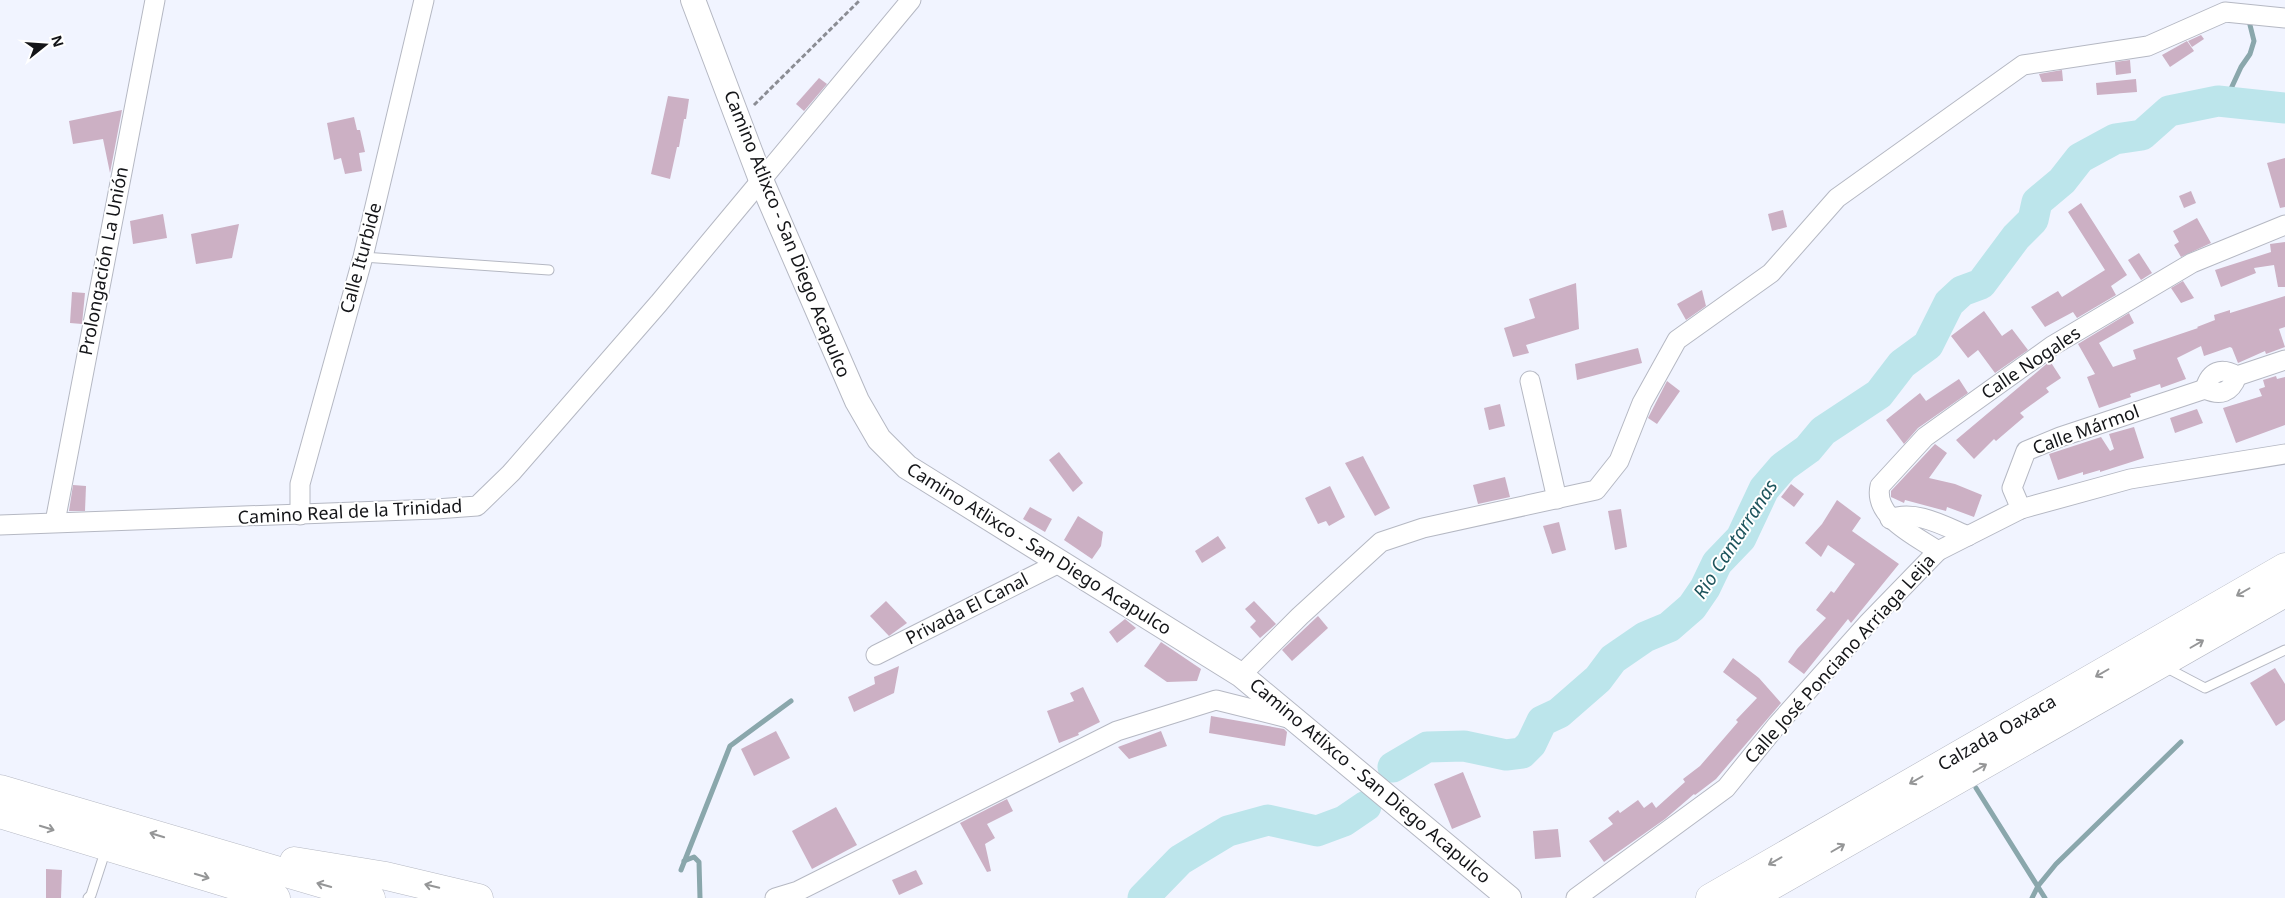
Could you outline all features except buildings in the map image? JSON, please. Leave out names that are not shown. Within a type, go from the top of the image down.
[{"type":"main road","name":"Calzada Oaxaca","points":[[1750,898],[2155,655],[2285,567]]},
{"type":"main road","name":"Calzada Oaxaca","points":[[1710,898],[2155,655],[2285,593]]},
{"type":"main road","points":[[0,789],[371,898]]},
{"type":"main road","points":[[0,814],[275,898]]},
{"type":"main road","points":[[220,855],[265,858],[348,869],[423,884],[479,898]]},
{"type":"street","name":"Prolongación La Unión","points":[[55,522],[154,0]]},
{"type":"street","name":"Calle Iturbide","points":[[300,515],[300,484],[363,257],[424,0]]},
{"type":"street","name":"Camino Atlixco - San Diego Acapulco","points":[[693,0],[762,180],[856,401],[879,439],[907,467],[1059,563],[1241,674],[1510,897]]},
{"type":"street","name":"Camino Real de la Trinidad","points":[[0,525],[300,515],[477,506],[511,473],[659,303],[911,0]]},
{"type":"street","points":[[1241,674],[1300,616],[1381,542],[1423,528],[1596,490],[1619,461],[1642,403],[1677,340],[1771,273],[1837,198],[2023,65],[2148,46],[2225,12],[2285,18]]},
{"type":"street","name":"Calle Nogales","points":[[1890,519],[1878,494],[1880,486],[1925,437],[2052,346],[2192,263],[2285,225]]},
{"type":"street","name":"Calle Mármol","points":[[2021,509],[2012,488],[2026,451],[2060,437],[2205,389],[2214,393],[2225,392],[2234,386],[2237,376],[2285,360]]},
{"type":"street","points":[[1530,382],[1557,499]]},
{"type":"street","name":"Calle José Ponciano Arriaga Leija","points":[[1576,898],[1726,788],[1777,725],[1870,622],[1938,551],[2021,509],[2130,479],[2285,454]]},
{"type":"street","points":[[1890,519],[1900,515],[1930,520],[1968,536]]},
{"type":"street","points":[[1890,519],[1938,551]]},
{"type":"street","name":"Privada El Canal","points":[[876,655],[1059,563]]},
{"type":"street","points":[[775,898],[798,890],[1117,731],[1216,700],[1303,726]]},
{"type":"lane","points":[[363,257],[549,270]]},
{"type":"lane","points":[[2155,655],[2205,688],[2285,650]]},
{"type":"lane","points":[[88,898],[91,895],[107,847]]},
{"type":"path","points":[[739,120],[860,0]]},
{"type":"waterway","points":[[2218,101],[2229,93],[2241,67],[2250,54],[2254,41],[2248,17]]},
{"type":"waterway","name":"Rio Cantarranas","points":[[1393,767],[1427,747],[1464,746],[1506,755],[1522,753],[1531,744],[1542,721],[1559,713],[1598,679],[1613,659],[1645,637],[1669,627],[1692,607],[1705,588],[1717,563],[1741,538],[1764,489],[1783,467],[1808,449],[1823,431],[1879,394],[1902,364],[1928,345],[1949,303],[1962,291],[1981,284],[2016,237],[2033,220],[2037,202],[2062,181],[2080,158],[2115,139],[2142,135],[2169,111],[2218,101],[2285,108]]},
{"type":"waterway","points":[[681,870],[730,746],[791,701]]},
{"type":"waterway","points":[[2032,898],[2038,886],[2056,864],[2181,742]]},
{"type":"waterway","points":[[1976,788],[2045,898]]},
{"type":"waterway","name":"Rio Cantarranas","points":[[1143,898],[1180,860],[1228,831],[1268,820],[1317,831],[1344,821],[1366,806]]},
{"type":"waterway","points":[[684,861],[694,857],[699,862],[700,898]]}]
